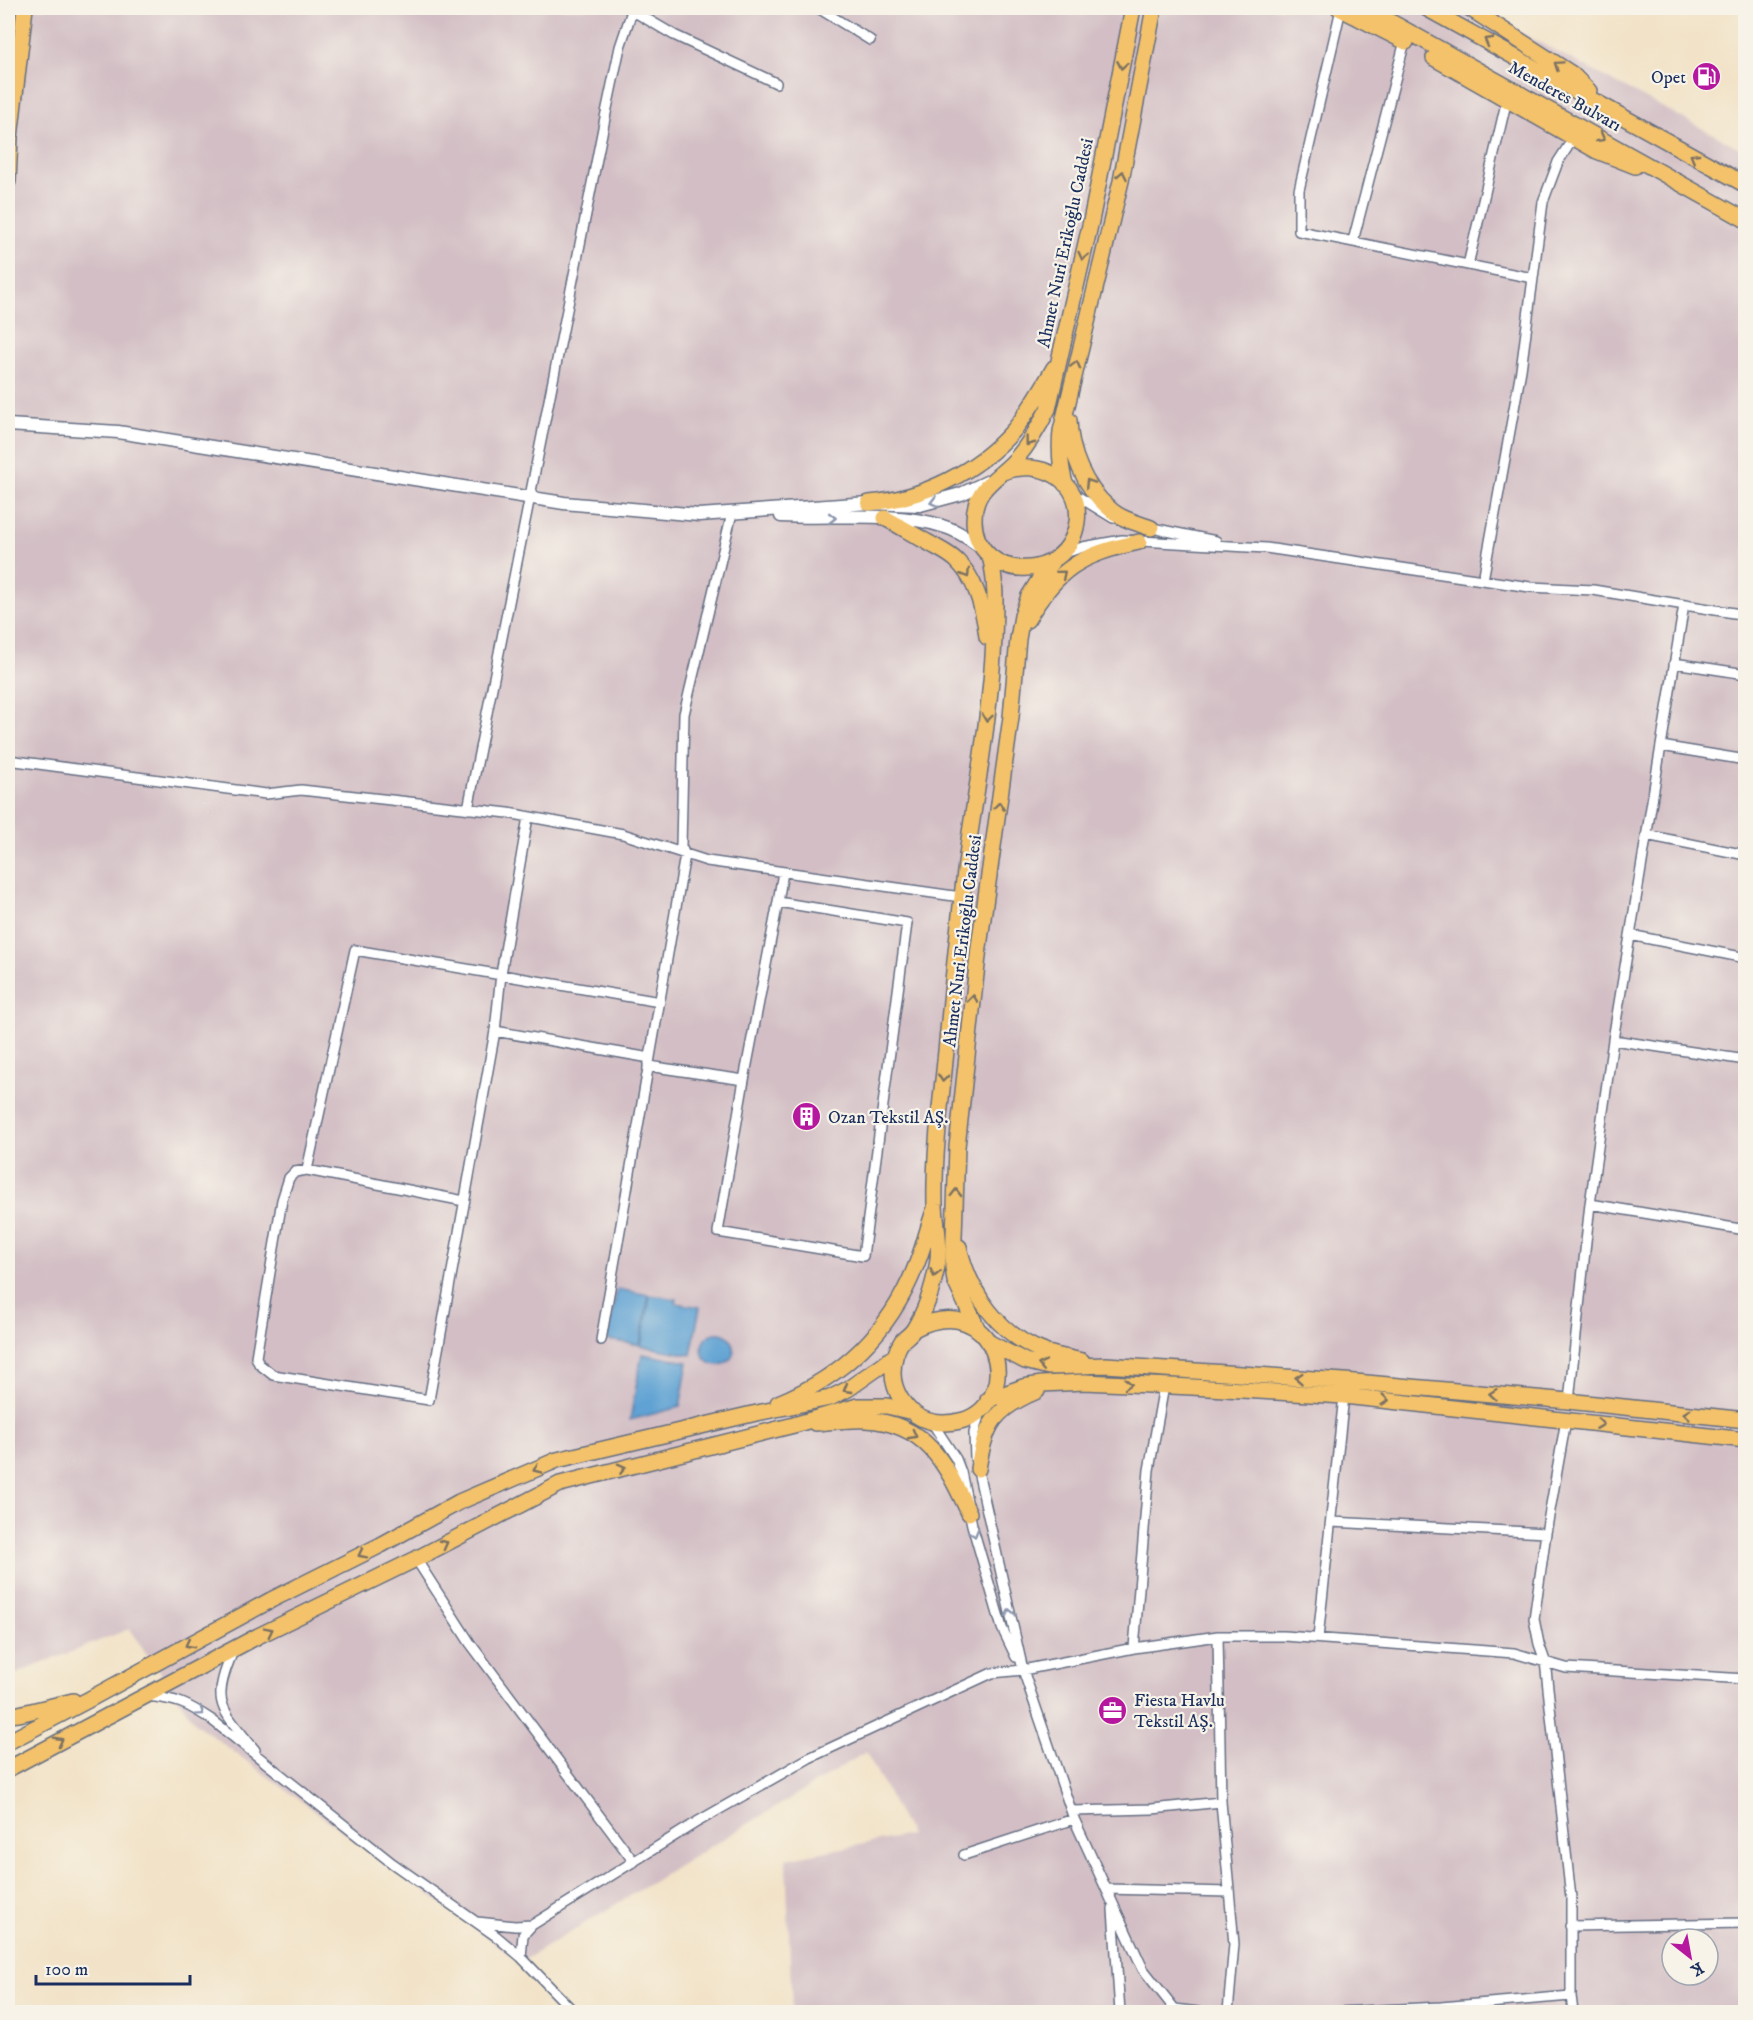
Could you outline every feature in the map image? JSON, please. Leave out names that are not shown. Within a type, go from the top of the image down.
[{"type":"main road","points":[[8,181],[10,138],[25,8]]},
{"type":"main road","name":"Ahmet Nuri Erikoğlu Caddesi","points":[[1003,472],[1042,423],[1048,409],[1091,221],[1133,8]]},
{"type":"main road","name":"Ahmet Nuri Erikoğlu Caddesi","points":[[1068,488],[1061,468],[1059,451],[1068,398],[1121,181],[1154,8]]},
{"type":"main road","points":[[1340,8],[1405,41],[1507,99],[1577,132],[1597,151],[1685,185],[1746,220]]},
{"type":"main road","name":"Menderes Bulvarı","points":[[1366,8],[1577,132]]},
{"type":"main road","name":"Menderes Bulvarı","points":[[1426,8],[1746,185]]},
{"type":"main road","points":[[1469,8],[1572,74],[1602,104]]},
{"type":"main road","points":[[869,503],[884,502],[922,492],[961,473],[989,454],[1020,420],[1061,355]]},
{"type":"main road","points":[[1068,398],[1071,441],[1079,465],[1091,487],[1109,508],[1132,522],[1151,528]]},
{"type":"main road","points":[[1036,467],[1057,476],[1068,488],[1076,504],[1077,518],[1072,538],[1057,558],[1038,568],[1021,569],[1005,565],[988,553],[977,537],[974,522],[975,507],[980,493],[989,481],[1003,472],[1013,468],[1036,467]]},
{"type":"main road","points":[[885,518],[944,550],[957,560],[968,574],[980,601],[985,620],[992,682]]},
{"type":"main road","points":[[1018,639],[1043,595],[1065,571],[1101,551],[1139,542]]},
{"type":"main road","name":"Ahmet Nuri Erikoğlu Caddesi","points":[[914,1329],[931,1292],[937,1266],[939,1242],[935,1206],[937,1142],[961,897],[992,682],[996,591],[988,553]]},
{"type":"main road","name":"Ahmet Nuri Erikoğlu Caddesi","points":[[978,1330],[956,1281],[953,1253],[957,1147],[979,947],[1011,717],[1018,639],[1022,616],[1029,596],[1044,572],[1057,558]]},
{"type":"main road","points":[[752,1414],[796,1396],[820,1383],[854,1359],[891,1315],[905,1291],[916,1267],[935,1206]]},
{"type":"main road","points":[[955,1229],[962,1262],[973,1287],[981,1302],[1006,1328],[1044,1352],[1106,1365]]},
{"type":"main road","points":[[946,1318],[963,1322],[978,1330],[990,1343],[997,1359],[998,1376],[993,1393],[984,1405],[969,1418],[953,1423],[931,1421],[919,1417],[906,1406],[897,1392],[893,1375],[895,1356],[902,1342],[914,1329],[929,1321],[946,1318]]},
{"type":"main road","points":[[990,1343],[1025,1361],[1049,1367],[1106,1365],[1344,1381],[1569,1401],[1746,1420]]},
{"type":"main road","points":[[8,1742],[271,1600],[381,1545],[459,1502],[558,1460],[830,1398],[848,1389],[895,1356]]},
{"type":"main road","points":[[984,1405],[1023,1387],[1059,1383],[1164,1386],[1344,1396],[1746,1440]]},
{"type":"main road","points":[[978,1469],[983,1440],[996,1416],[1020,1398],[1059,1383]]},
{"type":"main road","points":[[8,1768],[235,1648],[416,1559],[560,1484],[794,1425],[858,1406],[887,1406],[913,1412]]},
{"type":"main road","points":[[794,1425],[866,1420],[894,1426],[920,1438],[933,1448],[944,1464],[969,1514]]},
{"type":"main road","points":[[8,1714],[28,1712],[102,1693]]},
{"type":"street","points":[[468,809],[606,113],[630,8],[674,35],[776,83]]},
{"type":"street","points":[[818,8],[870,40]]},
{"type":"street","points":[[1340,8],[1299,190],[1299,231],[1533,278]]},
{"type":"street","points":[[1353,241],[1405,41]]},
{"type":"street","points":[[1468,265],[1507,99]]},
{"type":"street","points":[[1483,580],[1521,370],[1543,202],[1558,162],[1577,132]]},
{"type":"street","points":[[8,425],[118,432],[530,498],[699,516],[869,503],[920,505],[961,494],[989,481]]},
{"type":"street","points":[[1068,488],[1090,506],[1112,518],[1236,546]]},
{"type":"street","points":[[732,513],[806,518],[885,518],[942,526],[966,536],[988,553]]},
{"type":"street","points":[[601,1340],[685,855],[681,846],[684,714],[732,513]]},
{"type":"street","points":[[1057,558],[1083,547],[1113,541],[1266,548],[1530,587],[1593,590],[1746,615]]},
{"type":"street","points":[[1569,1401],[1590,1204],[1613,1040],[1684,604]]},
{"type":"street","points":[[1674,663],[1746,674]]},
{"type":"street","points":[[1661,747],[1746,760]]},
{"type":"street","points":[[8,760],[266,794],[301,790],[528,817],[623,834],[707,861],[961,897]]},
{"type":"street","points":[[464,1201],[307,1170],[296,1172],[290,1178],[282,1200],[256,1357],[259,1364],[273,1375],[429,1400],[495,1031],[501,974],[528,817]]},
{"type":"street","points":[[1646,835],[1746,855]]},
{"type":"street","points":[[778,902],[907,923],[863,1256],[718,1232],[783,872]]},
{"type":"street","points":[[1630,935],[1746,958]]},
{"type":"street","points":[[307,1170],[355,950],[660,1002]]},
{"type":"street","points":[[495,1031],[744,1080]]},
{"type":"street","points":[[1613,1040],[1746,1060]]},
{"type":"street","points":[[1590,1204],[1746,1230]]},
{"type":"street","points":[[1134,1648],[1149,1470],[1164,1386]]},
{"type":"street","points":[[1318,1638],[1344,1396]]},
{"type":"street","points":[[984,1405],[973,1440],[978,1469],[1023,1670],[1073,1815],[1143,1969],[1176,2011],[1198,2013]]},
{"type":"street","points":[[1566,1420],[1546,1533],[1534,1620],[1545,1661],[1570,1898],[1571,1996],[1574,2013]]},
{"type":"street","points":[[931,1421],[956,1459],[961,1472],[969,1514],[1002,1628],[1023,1670]]},
{"type":"street","points":[[1331,1522],[1546,1533]]},
{"type":"street","points":[[416,1559],[470,1643],[634,1862]]},
{"type":"street","points":[[1218,1636],[1221,1802],[1234,1944],[1228,2013]]},
{"type":"street","points":[[521,1957],[523,1935],[532,1925],[697,1822],[809,1758],[992,1673],[1023,1670],[1134,1648],[1218,1636],[1318,1638],[1514,1653],[1566,1668],[1746,1679]]},
{"type":"street","points":[[235,1648],[225,1671],[220,1701],[225,1712],[264,1761]]},
{"type":"street","points":[[145,1696],[172,1699],[189,1705],[264,1761],[392,1863],[496,1936],[521,1957],[574,2013]]},
{"type":"street","points":[[964,1855],[1073,1815],[1221,1802]]},
{"type":"street","points":[[1106,1889],[1229,1892]]},
{"type":"street","points":[[1113,1903],[1120,2013]]},
{"type":"street","points":[[475,1922],[515,1926],[532,1925]]},
{"type":"street","points":[[1570,1926],[1746,1923]]},
{"type":"street","points":[[1338,2013],[1571,1996]]},
{"type":"shaded area","points":[[8,8],[1474,8],[1745,151],[1745,2012],[792,2012],[786,1859],[910,1835],[866,1752],[521,1962],[196,1724],[129,1629],[8,1677]]},
{"type":"water","points":[[617,1289],[649,1295],[640,1345],[607,1340]]},
{"type":"water","points":[[650,1295],[677,1299],[676,1303],[700,1307],[691,1355],[641,1346]]},
{"type":"water","points":[[718,1333],[729,1338],[734,1349],[729,1360],[718,1365],[707,1360],[702,1349],[707,1338]]},
{"type":"water","points":[[642,1354],[688,1362],[680,1407],[630,1420]]},
{"type":"place","name":"Opet","points":[[1707,77]]},
{"type":"place","name":"Ozan Tekstil AŞ.","points":[[807,1117]]},
{"type":"place","name":"Fiesta Havlu Tekstil AŞ.","points":[[1113,1710]]}]
